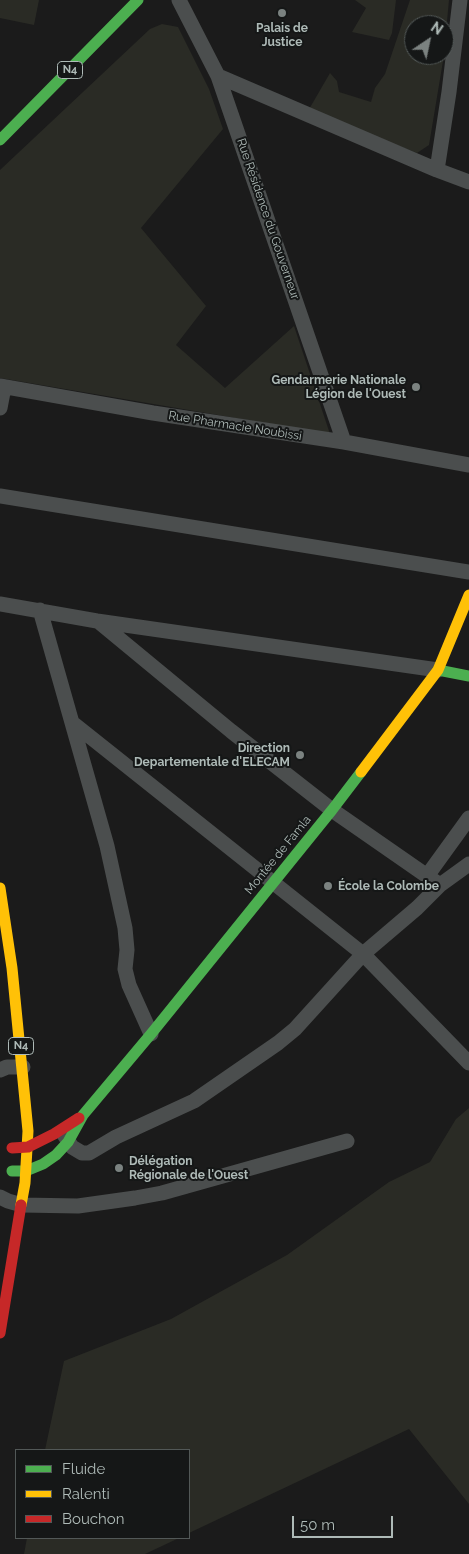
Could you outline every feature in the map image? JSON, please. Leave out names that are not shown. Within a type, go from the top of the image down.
[{"type":"main road","name":"N4","points":[[0,140],[138,0]]},
{"type":"main road","name":"Montée de Famla","points":[[10,1182],[56,1155],[65,1136],[151,1034],[332,810],[438,670],[469,595]]},
{"type":"main road","points":[[438,670],[469,676]]},
{"type":"main road","name":"N4","points":[[0,888],[12,968],[23,1067],[28,1147],[26,1171],[10,1182]]},
{"type":"main road","points":[[0,1333],[10,1182],[11,1135]]},
{"type":"main road","points":[[10,1182],[28,1147],[65,1136]]},
{"type":"street","name":"Rue Résidence du Gouverneur","points":[[179,0],[218,76],[344,442]]},
{"type":"street","points":[[437,170],[460,0]]},
{"type":"street","points":[[218,76],[469,182]]},
{"type":"street","points":[[0,408],[2,386]]},
{"type":"street","name":"Rue Pharmacie Noubissi","points":[[2,386],[153,413],[344,442],[469,465]]},
{"type":"street","points":[[0,496],[469,572]]},
{"type":"street","points":[[0,604],[97,621],[438,670]]},
{"type":"street","points":[[40,610],[74,724],[107,846],[125,928],[126,969],[129,985],[151,1034]]},
{"type":"street","points":[[97,621],[332,810],[440,885]]},
{"type":"street","points":[[74,724],[363,954],[469,1063]]},
{"type":"street","points":[[427,876],[469,818]]},
{"type":"street","points":[[65,1136],[72,1147],[82,1153],[89,1153],[116,1137],[194,1101],[278,1043],[295,1029],[363,954],[440,885],[469,864]]},
{"type":"street","points":[[6,1068],[23,1067]]},
{"type":"street","points":[[10,1182],[78,1206],[153,1195],[347,1140]]},
{"type":"shaded area","points":[[0,0],[39,0],[34,25],[0,18]]},
{"type":"shaded area","points":[[355,0],[396,0],[392,33],[389,40],[352,32],[366,8]]},
{"type":"shaded area","points":[[410,0],[449,0],[448,15],[405,15]]},
{"type":"shaded area","points":[[404,18],[404,65],[442,65],[429,145],[417,153],[308,111],[330,73],[337,81],[339,92],[371,102],[375,88],[385,74]]},
{"type":"shaded area","points":[[162,24],[178,27],[209,89],[223,129],[141,228],[206,306],[176,345],[225,388],[294,326],[330,434],[0,378],[0,170],[150,29]]},
{"type":"shaded area","points":[[469,1108],[469,1504],[409,1429],[190,1533],[190,1449],[45,1449],[64,1361],[171,1319],[287,1255],[389,1182],[430,1162],[456,1119]]},
{"type":"shaded area","points":[[27,1539],[177,1539],[145,1554],[24,1554]]},
{"type":"traffic: fast","points":[[0,140],[138,0]]},
{"type":"traffic: fast","points":[[438,670],[469,676]]},
{"type":"traffic: fast","points":[[12,1171],[26,1171],[43,1164],[56,1155],[68,1142],[83,1115],[151,1034],[361,772]]},
{"type":"traffic: slow","points":[[361,772],[438,670],[469,595]]},
{"type":"traffic: slow","points":[[0,888],[12,968],[28,1131],[25,1183],[21,1205]]},
{"type":"traffic: jam","points":[[12,1148],[28,1147],[54,1134],[79,1118]]},
{"type":"traffic: jam","points":[[0,1333],[21,1205]]},
{"type":"place","name":"Palais de Justice","points":[[282,13]]},
{"type":"place","name":"Gendarmerie Nationale Légion de l'Ouest","points":[[416,387]]},
{"type":"place","name":"Direction Departementale d'ELECAM","points":[[300,755]]},
{"type":"place","name":"École la Colombe","points":[[328,886]]},
{"type":"place","name":"Délégation Régionale de l'Ouest","points":[[119,1168]]}]
